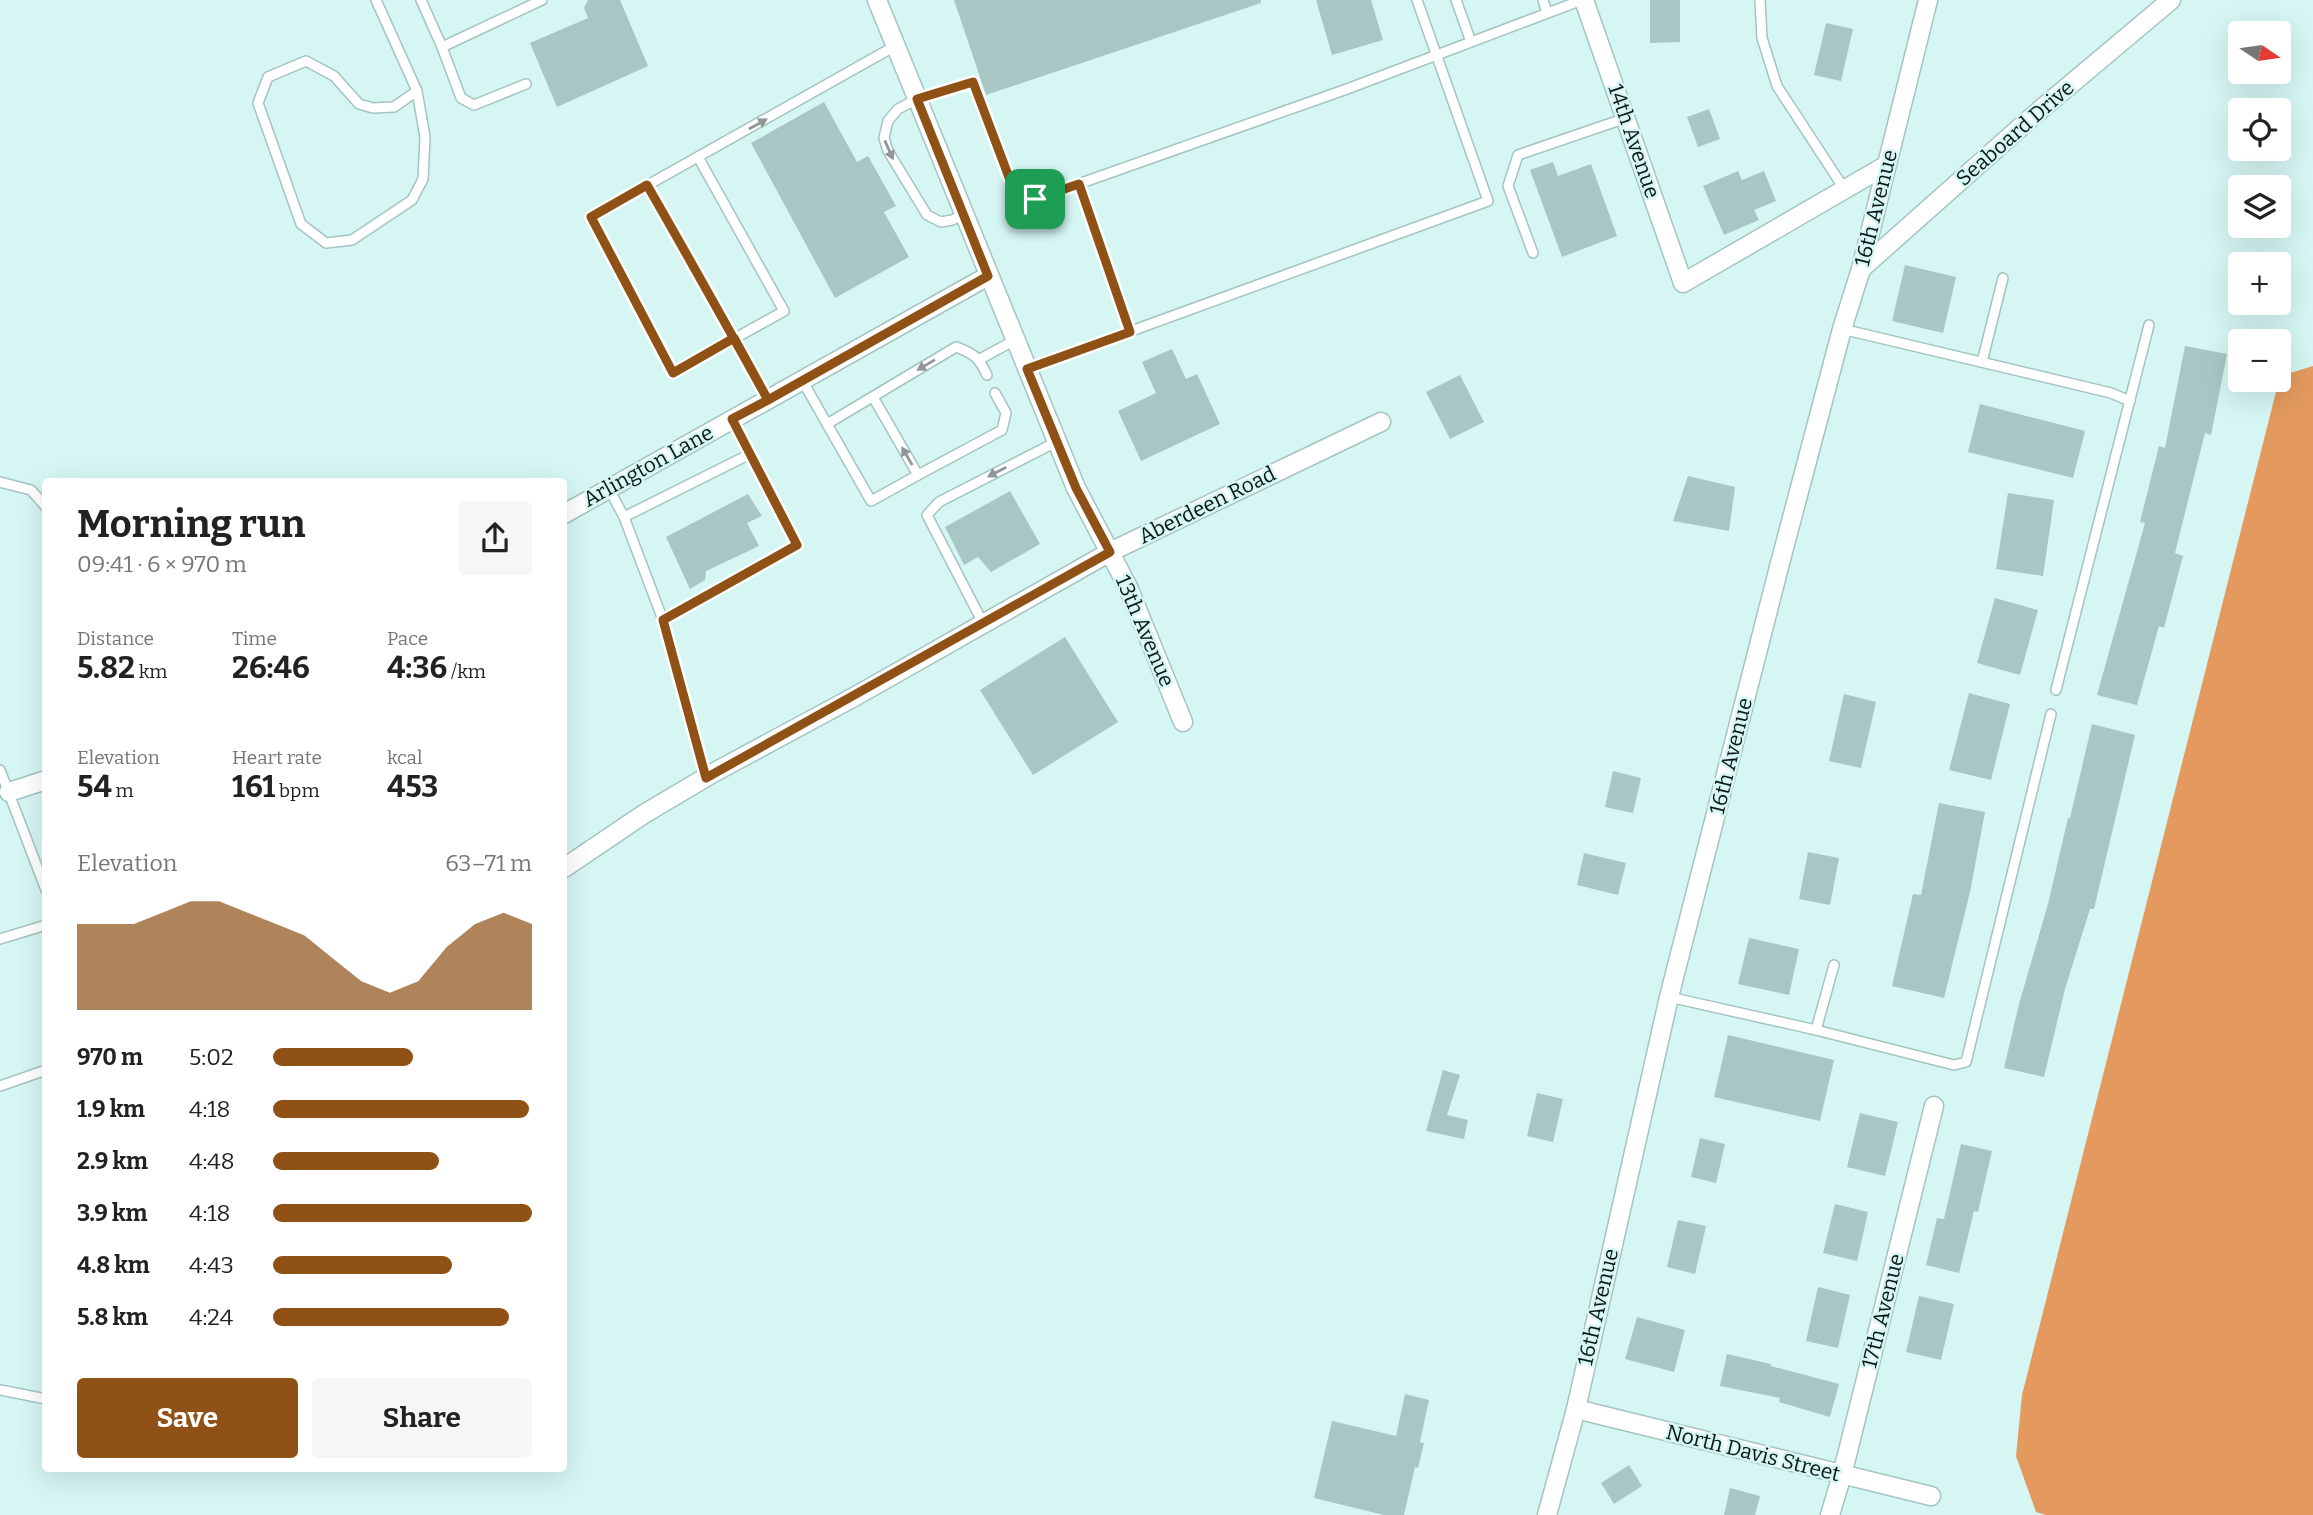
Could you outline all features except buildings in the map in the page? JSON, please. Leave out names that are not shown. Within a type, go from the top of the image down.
[{"type":"street","name":"13th Avenue","points":[[877,0],[1076,488],[1128,587],[1183,722]]},
{"type":"street","name":"14th Avenue","points":[[1583,0],[1683,283],[1845,190]]},
{"type":"street","name":"16th Avenue","points":[[1548,1515],[1576,1409],[1669,997],[1842,329],[1861,269],[1928,0]]},
{"type":"street","name":"Seaboard Drive","points":[[1861,269],[2171,0]]},
{"type":"street","points":[[1845,190],[1885,166]]},
{"type":"street","name":"Arlington Lane","points":[[567,512],[988,276]]},
{"type":"street","name":"Aberdeen Road","points":[[567,866],[644,814],[706,778],[1110,552],[1381,422]]},
{"type":"street","points":[[4,794],[42,781]]},
{"type":"street","name":"17th Avenue","points":[[1830,1515],[1934,1106]]},
{"type":"street","name":"North Davis Street","points":[[1576,1409],[1931,1496]]},
{"type":"lane","points":[[376,0],[417,90],[425,137],[423,179],[412,200],[352,240],[326,243],[301,224],[258,103],[268,77],[306,61],[334,76],[359,104],[373,108],[394,107],[417,90]]},
{"type":"lane","points":[[421,0],[461,98],[474,105],[526,84]]},
{"type":"lane","points":[[442,47],[542,0]]},
{"type":"lane","points":[[1027,369],[1488,201],[1417,0]]},
{"type":"lane","points":[[1456,0],[1471,42]]},
{"type":"lane","points":[[1542,0],[1547,13]]},
{"type":"lane","points":[[965,214],[941,222],[926,215],[888,152],[884,138],[888,121],[898,109],[917,99],[973,82],[1003,164],[1016,191],[1035,199],[1583,0]]},
{"type":"lane","points":[[1760,0],[1762,38],[1777,86],[1845,190]]},
{"type":"lane","points":[[698,157],[784,311],[673,373],[591,217],[895,46]]},
{"type":"lane","points":[[1533,253],[1508,186],[1518,155],[1626,118]]},
{"type":"lane","points":[[1079,184],[1130,332]]},
{"type":"lane","points":[[647,185],[768,400]]},
{"type":"lane","points":[[1982,362],[2003,278]]},
{"type":"lane","points":[[2056,690],[2149,325]]},
{"type":"lane","points":[[1842,329],[2110,393],[2130,401]]},
{"type":"lane","points":[[980,359],[1015,340]]},
{"type":"lane","points":[[827,424],[956,347],[980,359],[987,375]]},
{"type":"lane","points":[[801,380],[871,500],[1002,430],[1006,413],[995,393]]},
{"type":"lane","points":[[873,397],[918,475]]},
{"type":"lane","points":[[663,620],[797,545],[732,419]]},
{"type":"lane","points":[[983,623],[927,516],[939,502],[1058,441]]},
{"type":"lane","points":[[624,517],[750,454]]},
{"type":"lane","points":[[0,482],[31,490],[42,502]]},
{"type":"lane","points":[[609,488],[624,517],[663,620],[706,778]]},
{"type":"lane","points":[[1669,997],[1954,1065],[1966,1062],[2051,714]]},
{"type":"lane","points":[[0,771],[4,794],[42,881]]},
{"type":"lane","points":[[0,939],[42,926]]},
{"type":"lane","points":[[1816,1030],[1834,965]]},
{"type":"lane","points":[[0,1086],[42,1071]]},
{"type":"lane","points":[[0,1390],[42,1398]]},
{"type":"shaded area","points":[[2313,366],[2313,1515],[2046,1515],[2036,1512],[2016,1456],[2022,1395],[2276,392],[2291,392],[2291,373]]},
{"type":"route","points":[[1035,199],[1016,191],[1010,180],[973,82],[917,99],[988,276],[768,400],[734,338],[691,261],[647,185],[591,217],[673,373],[734,338],[768,400],[732,419],[797,545],[663,620],[706,778],[1110,552],[1076,488],[1027,369],[1130,332],[1079,184],[1035,199]]}]
